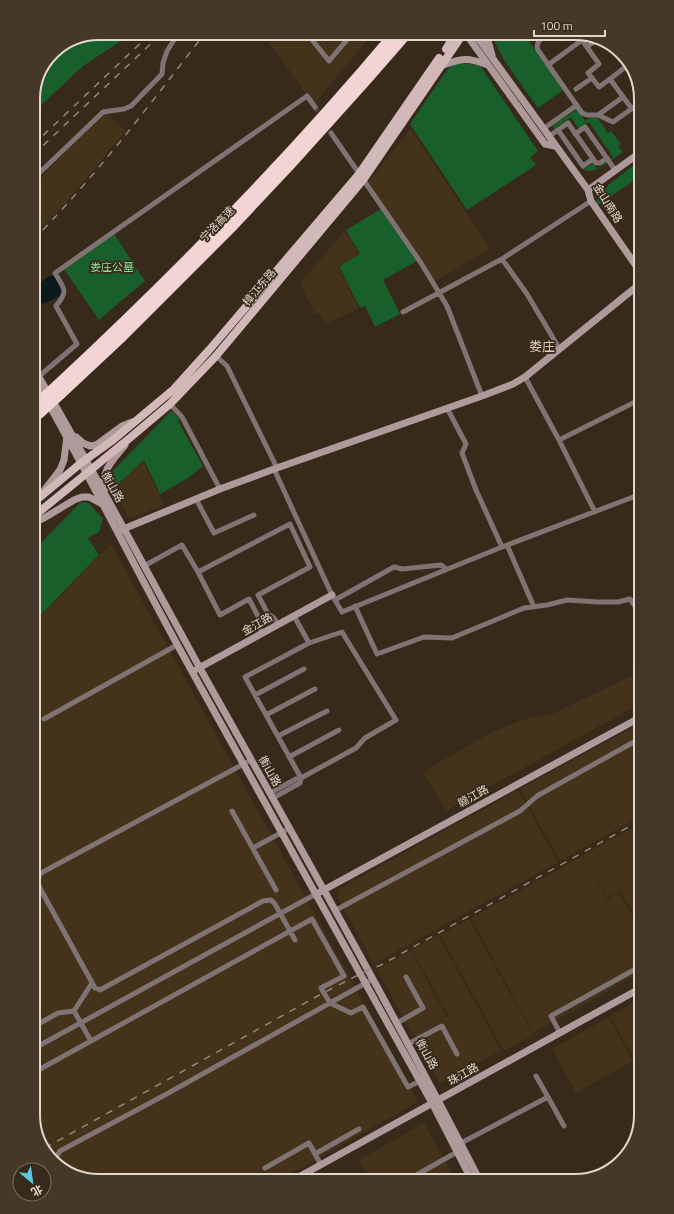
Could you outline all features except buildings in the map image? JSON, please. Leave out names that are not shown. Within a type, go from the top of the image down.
[{"type":"highway","name":"宁洛高速","points":[[59,389],[226,221],[286,158],[389,40]]},
{"type":"highway","name":"宁洛高速","points":[[40,406],[123,336],[230,228],[292,163],[402,40]]},
{"type":"main road","name":"樟江东路","points":[[40,497],[140,418],[174,389],[361,177],[452,40]]},
{"type":"main road","name":"樟江东路","points":[[40,511],[131,438],[170,404],[216,356],[361,177],[458,40]]},
{"type":"street","points":[[40,172],[103,112],[124,109],[130,106],[162,74],[163,63],[167,51],[174,40]]},
{"type":"street","points":[[312,40],[329,61],[347,40]]},
{"type":"street","points":[[448,46],[450,40]]},
{"type":"street","name":"金山南路","points":[[471,40],[543,129],[588,190],[591,200],[634,263]]},
{"type":"street","name":"金山南路","points":[[478,40],[491,63],[545,144],[555,146]]},
{"type":"street","points":[[441,66],[455,60],[465,58],[491,63],[487,40]]},
{"type":"street","points":[[540,40],[537,47],[582,113],[587,115],[598,115],[613,122],[632,109],[610,79]]},
{"type":"street","points":[[548,65],[581,40]]},
{"type":"street","points":[[582,41],[599,64],[588,73],[599,87],[625,68]]},
{"type":"street","points":[[587,47],[592,43]]},
{"type":"street","points":[[576,89],[592,78]]},
{"type":"street","points":[[40,376],[77,344],[56,306],[64,296],[65,290],[55,273],[307,96],[315,107]]},
{"type":"street","points":[[598,115],[623,97]]},
{"type":"street","points":[[543,129],[577,105]]},
{"type":"street","points":[[548,137],[568,123],[598,164],[607,158]]},
{"type":"street","points":[[575,134],[585,127],[615,170]]},
{"type":"street","points":[[558,130],[583,166],[593,159]]},
{"type":"street","points":[[330,133],[440,292],[447,306],[482,396]]},
{"type":"street","points":[[588,190],[634,157]]},
{"type":"street","points":[[403,312],[502,259],[591,200]]},
{"type":"street","points":[[502,259],[527,294],[559,348]]},
{"type":"street","points":[[120,530],[276,468],[513,384],[634,289]]},
{"type":"street","points":[[216,356],[227,366],[276,468],[333,597],[342,612],[504,546],[634,497]]},
{"type":"street","points":[[525,376],[596,512]]},
{"type":"street","name":"衡山路","points":[[40,386],[70,435],[192,672],[365,984],[420,1081],[461,1143],[476,1174]]},
{"type":"street","points":[[559,440],[634,402]]},
{"type":"street","points":[[170,404],[182,417],[220,489]]},
{"type":"street","points":[[447,408],[466,444],[462,453],[476,490],[534,606]]},
{"type":"street","points":[[40,495],[60,470],[70,435],[90,446],[96,445],[122,426],[140,418]]},
{"type":"street","points":[[40,520],[82,497],[105,502],[103,482],[108,465],[131,438]]},
{"type":"street","points":[[196,499],[214,533],[254,514]]},
{"type":"street","points":[[144,566],[182,545],[220,615],[310,568],[290,524],[198,572]]},
{"type":"street","name":"衡山路","points":[[120,530],[144,566],[336,910],[408,1044],[468,1174]]},
{"type":"street","points":[[333,597],[394,567],[402,569],[441,565],[446,569]]},
{"type":"street","points":[[258,595],[268,614],[273,617],[278,624]]},
{"type":"street","name":"金江路","points":[[192,672],[278,624],[333,597]]},
{"type":"street","points":[[249,599],[260,618],[258,624],[262,633]]},
{"type":"street","points":[[355,606],[377,654],[424,638],[452,638],[524,608],[534,606],[547,605],[567,600],[618,602],[630,599],[634,605]]},
{"type":"street","points":[[294,616],[309,643]]},
{"type":"street","points":[[271,796],[300,783],[301,778],[356,748],[365,738],[396,720],[342,632],[309,643],[245,677],[301,778]]},
{"type":"street","points":[[44,719],[178,645]]},
{"type":"street","points":[[255,695],[304,668]]},
{"type":"street","points":[[266,715],[315,689]]},
{"type":"street","points":[[278,736],[327,710]]},
{"type":"street","name":"赣江路","points":[[316,894],[634,720]]},
{"type":"street","points":[[289,757],[339,730]]},
{"type":"street","points":[[336,910],[520,811],[537,796],[634,742]]},
{"type":"street","points":[[40,875],[41,873],[251,760]]},
{"type":"street","points":[[232,810],[276,890]]},
{"type":"street","points":[[253,848],[290,828]]},
{"type":"street","points":[[40,888],[92,983],[95,988],[100,990],[263,901],[270,900],[275,904],[295,940]]},
{"type":"street","points":[[40,1045],[316,894]]},
{"type":"street","points":[[40,1069],[312,919],[344,976],[321,988],[330,1003],[351,1013],[363,1007],[408,1088],[420,1081]]},
{"type":"street","points":[[560,1033],[551,1016],[634,970]]},
{"type":"street","points":[[397,1023],[423,1008],[406,978]]},
{"type":"street","points":[[57,1156],[60,1151],[163,1096],[373,979]]},
{"type":"street","points":[[74,1011],[92,983]]},
{"type":"street","name":"珠江路","points":[[304,1174],[634,992]]},
{"type":"street","points":[[74,1011],[91,1042]]},
{"type":"street","points":[[40,1023],[58,1013],[74,1011]]},
{"type":"street","points":[[408,1044],[442,1026],[457,1054]]},
{"type":"street","points":[[536,1076],[564,1126]]},
{"type":"street","points":[[461,1143],[548,1097]]},
{"type":"street","points":[[315,1154],[359,1129]]},
{"type":"street","points":[[265,1168],[309,1143],[321,1165]]},
{"type":"street","points":[[418,1174],[457,1152]]},
{"type":"shaded area","points":[[267,40],[368,40],[314,104]]},
{"type":"shaded area","points":[[105,113],[126,131],[61,208],[40,229],[40,178]]},
{"type":"shaded area","points":[[411,129],[490,249],[434,281],[367,183]]},
{"type":"shaded area","points":[[345,231],[359,254],[338,266],[359,309],[325,324],[319,313],[315,314],[300,283]]},
{"type":"shaded area","points":[[52,275],[55,277],[63,291],[61,295],[50,301],[40,304],[40,283]]},
{"type":"shaded area","points":[[143,461],[164,505],[129,519],[114,489]]},
{"type":"shaded area","points":[[111,544],[418,1102],[290,1174],[96,1174],[73,1168],[66,1164],[52,1151],[41,1126],[40,1115],[40,617]]},
{"type":"shaded area","points":[[634,675],[634,707],[446,811],[424,774],[434,765],[489,734],[521,720],[552,714]]},
{"type":"shaded area","points":[[634,727],[634,820],[560,861],[520,789]]},
{"type":"shaded area","points":[[518,790],[558,862],[374,964],[338,898],[337,890]]},
{"type":"shaded area","points":[[634,827],[634,915],[621,891],[607,898],[583,855]]},
{"type":"shaded area","points":[[583,856],[607,900],[619,893],[634,919],[634,976],[533,1033],[471,918]]},
{"type":"shaded area","points":[[469,919],[533,1035],[504,1051],[440,935]]},
{"type":"shaded area","points":[[438,935],[501,1050],[440,1084],[413,1034],[448,1015],[412,950]]},
{"type":"shaded area","points":[[411,951],[446,1015],[412,1034],[377,969]]},
{"type":"shaded area","points":[[634,1002],[634,1059],[610,1016]]},
{"type":"shaded area","points":[[609,1017],[633,1061],[576,1093],[552,1049]]},
{"type":"shaded area","points":[[424,1123],[452,1174],[367,1174],[359,1160]]},
{"type":"green space","points":[[122,40],[83,66],[40,106],[42,84],[46,73],[57,57],[66,50],[88,41]]},
{"type":"green space","points":[[494,40],[528,40],[563,90],[538,108],[519,82]]},
{"type":"green space","points":[[460,63],[481,67],[538,151],[530,158],[536,165],[467,210],[410,124],[447,70],[453,65]]},
{"type":"green space","points":[[577,109],[585,121],[595,115],[608,133],[611,131],[621,144],[618,146],[623,152],[598,169],[587,171],[583,169],[552,126]],"holes":[[[571,117],[579,129],[589,122],[613,157],[597,169],[593,163],[584,169],[556,128]]]},
{"type":"green space","points":[[634,165],[634,181],[598,205],[596,201],[599,197],[602,197],[608,185]]},
{"type":"green space","points":[[381,209],[417,261],[383,280],[400,314],[375,327],[365,306],[360,308],[339,266],[360,254],[346,230]]},
{"type":"green space","name":"娄庄公墓","points":[[114,234],[145,281],[99,320],[64,269]]},
{"type":"green space","points":[[171,411],[180,419],[178,421],[203,466],[188,478],[160,494],[144,460],[113,489],[107,477]]},
{"type":"green space","points":[[84,502],[90,504],[103,519],[99,532],[88,538],[99,555],[40,616],[40,544],[80,503]]},
{"type":"tunnel","points":[[315,107],[322,119]]},
{"type":"railway","points":[[40,138],[144,40]]},
{"type":"railway","points":[[40,148],[155,40]]},
{"type":"railway","points":[[40,233],[99,167],[200,40]]},
{"type":"railway","points":[[49,1146],[323,993],[381,965],[634,824]]},
{"type":"district","name":"娄庄","points":[[542,346]]}]
